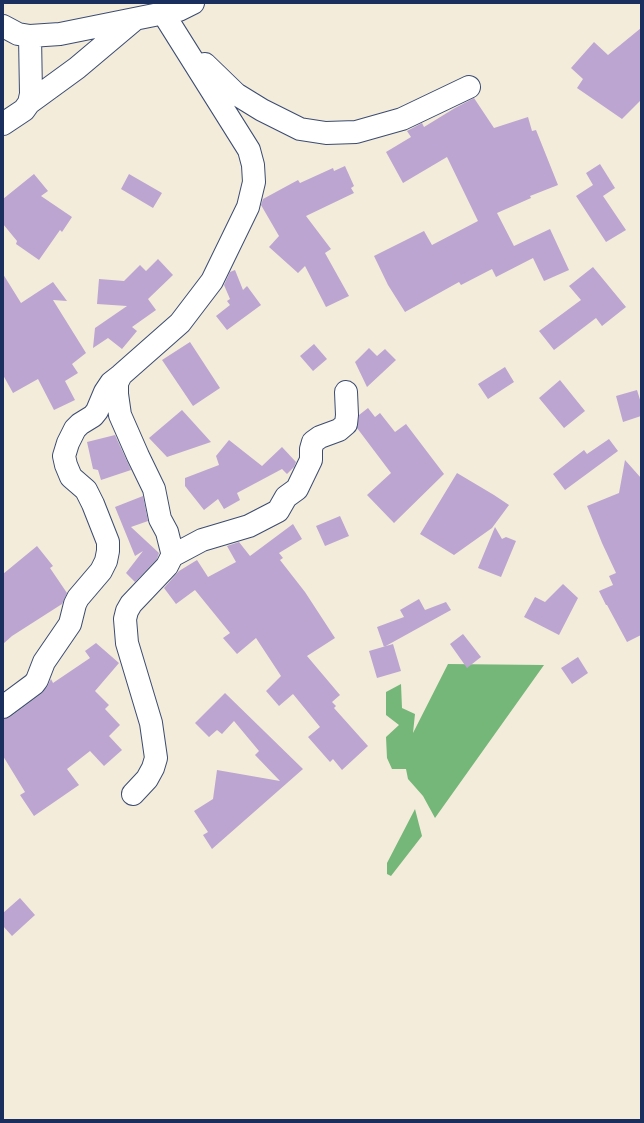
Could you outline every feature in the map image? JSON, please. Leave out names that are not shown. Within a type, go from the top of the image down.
[{"type":"street","points":[[3,26],[18,34],[30,36],[60,34],[179,10],[193,3]]},
{"type":"street","points":[[3,707],[34,684],[37,680],[44,662],[70,624],[78,598],[101,571],[106,561],[108,542],[93,504],[86,490],[71,477],[66,465],[64,456],[68,443],[80,424],[93,416],[97,411],[105,392],[111,383],[180,323],[212,281],[248,207],[254,182],[253,165],[249,150],[163,13]]},
{"type":"street","points":[[3,124],[24,110],[29,103],[77,68],[135,19]]},
{"type":"street","points":[[29,103],[31,94],[30,36]]},
{"type":"street","points":[[182,43],[236,94],[262,110],[300,129],[326,133],[356,132],[402,119],[469,87]]},
{"type":"street","points":[[122,374],[117,383],[120,415],[154,489],[157,499],[157,509],[160,519],[167,532],[172,556],[167,566],[131,604],[125,619],[127,643],[151,724],[156,758],[147,779],[133,794]]},
{"type":"street","points":[[172,556],[202,540],[249,526],[278,511],[286,497],[297,489],[311,460],[311,446],[313,442],[320,437],[339,430],[346,424],[346,392]]},
{"type":"green space","points":[[448,664],[544,665],[435,818],[423,796],[408,779],[406,769],[392,769],[387,758],[386,737],[399,725],[386,715],[386,692],[401,684],[402,708],[415,714],[413,733]]},
{"type":"green space","points":[[415,809],[422,836],[391,876],[387,874],[387,863]]},
{"type":"building","points":[[641,28],[641,100],[622,119],[577,88],[583,79],[571,68],[594,42],[608,55]]},
{"type":"building","points":[[474,98],[494,128],[528,117],[532,131],[536,130],[558,185],[530,196],[531,198],[497,213],[514,246],[550,229],[569,270],[544,281],[533,258],[496,277],[492,269],[461,285],[459,282],[405,312],[388,285],[374,256],[424,231],[432,245],[478,221],[447,157],[403,183],[386,152],[411,137],[407,131],[422,123],[424,127]]},
{"type":"building","points":[[600,164],[615,188],[603,196],[626,230],[606,242],[576,196],[593,185],[586,173]]},
{"type":"building","points":[[345,166],[354,186],[351,188],[354,193],[306,216],[331,249],[325,253],[349,296],[326,307],[305,266],[298,273],[269,247],[279,236],[261,205],[263,199],[298,180],[300,183],[333,168],[334,171]]},
{"type":"building","points":[[34,174],[48,191],[41,196],[72,217],[62,232],[60,230],[39,260],[16,244],[17,241],[3,224],[3,199]]},
{"type":"building","points":[[129,174],[162,193],[153,208],[121,189]]},
{"type":"building","points":[[158,259],[173,275],[148,299],[156,310],[132,327],[137,331],[122,349],[108,338],[93,348],[95,328],[127,306],[97,304],[99,279],[124,281],[140,265],[146,271]]},
{"type":"building","points":[[593,267],[626,307],[602,326],[596,318],[554,350],[539,331],[581,300],[569,286]]},
{"type":"building","points":[[235,270],[243,290],[247,286],[261,305],[227,330],[216,316],[230,305],[227,301],[230,299],[224,285],[230,272]]},
{"type":"building","points":[[3,274],[21,303],[53,282],[67,301],[53,300],[86,353],[72,364],[78,373],[65,381],[75,400],[54,410],[38,379],[13,393],[3,375]]},
{"type":"building","points":[[190,342],[220,388],[193,406],[162,360]]},
{"type":"building","points":[[314,344],[327,359],[313,371],[300,356]]},
{"type":"building","points":[[369,348],[377,356],[385,349],[396,360],[367,387],[355,362]]},
{"type":"building","points":[[505,367],[514,382],[488,399],[478,384]]},
{"type":"building","points":[[560,380],[585,411],[564,428],[539,398]]},
{"type":"building","points":[[637,390],[641,403],[641,416],[623,422],[616,396]]},
{"type":"building","points":[[368,408],[375,417],[380,413],[395,432],[406,424],[444,474],[394,523],[367,495],[391,473],[357,428],[359,415]]},
{"type":"building","points":[[182,410],[211,442],[167,457],[149,438]]},
{"type":"building","points":[[115,435],[131,470],[101,480],[98,470],[93,469],[87,442]]},
{"type":"building","points":[[609,439],[618,451],[565,490],[553,474],[584,450],[587,454]]},
{"type":"building","points":[[229,440],[262,466],[282,447],[296,462],[294,467],[287,474],[282,469],[237,493],[240,500],[224,509],[218,499],[204,510],[185,486],[185,478],[219,465],[216,456]]},
{"type":"building","points":[[625,460],[641,478],[641,635],[627,642],[599,591],[613,585],[609,576],[616,573],[587,506],[619,493]]},
{"type":"building","points":[[457,473],[509,505],[492,528],[454,555],[420,534]]},
{"type":"building","points":[[143,496],[148,521],[131,527],[159,553],[157,559],[135,582],[126,573],[143,551],[135,556],[115,507]]},
{"type":"building","points":[[340,516],[349,536],[325,546],[316,526]]},
{"type":"building","points":[[293,524],[302,539],[279,553],[283,558],[280,560],[305,592],[335,638],[307,656],[340,695],[332,702],[336,706],[334,708],[368,746],[342,770],[333,759],[330,762],[308,737],[320,727],[293,694],[279,706],[266,691],[281,676],[256,638],[237,654],[223,638],[230,633],[195,590],[176,604],[164,588],[179,571],[197,560],[208,577],[236,562],[227,546],[239,542],[250,556]]},
{"type":"building","points":[[495,527],[502,539],[506,537],[516,541],[501,577],[478,568]]},
{"type":"building","points":[[37,546],[53,566],[50,568],[67,593],[62,604],[12,636],[3,644],[3,574]]},
{"type":"building","points":[[563,584],[578,598],[559,635],[524,617],[535,597],[545,602]]},
{"type":"building","points":[[419,599],[425,610],[446,602],[451,610],[384,647],[377,627],[404,617],[400,610]]},
{"type":"building","points":[[463,634],[481,657],[467,668],[450,644]]},
{"type":"building","points":[[96,643],[119,663],[95,691],[109,705],[105,709],[120,725],[109,736],[122,750],[104,766],[90,751],[67,769],[79,785],[34,816],[20,795],[25,792],[3,756],[3,719],[10,717],[41,694],[51,679],[53,683],[90,658],[85,651]]},
{"type":"building","points":[[393,644],[401,671],[377,678],[369,651]]},
{"type":"building","points":[[578,657],[588,673],[572,684],[561,668]]},
{"type":"building","points":[[225,693],[303,769],[212,849],[203,835],[208,832],[194,811],[213,799],[217,770],[280,781],[255,755],[259,751],[234,721],[222,734],[217,730],[209,737],[195,723]]},
{"type":"building","points":[[20,898],[35,915],[12,936],[3,926],[3,913]]}]
